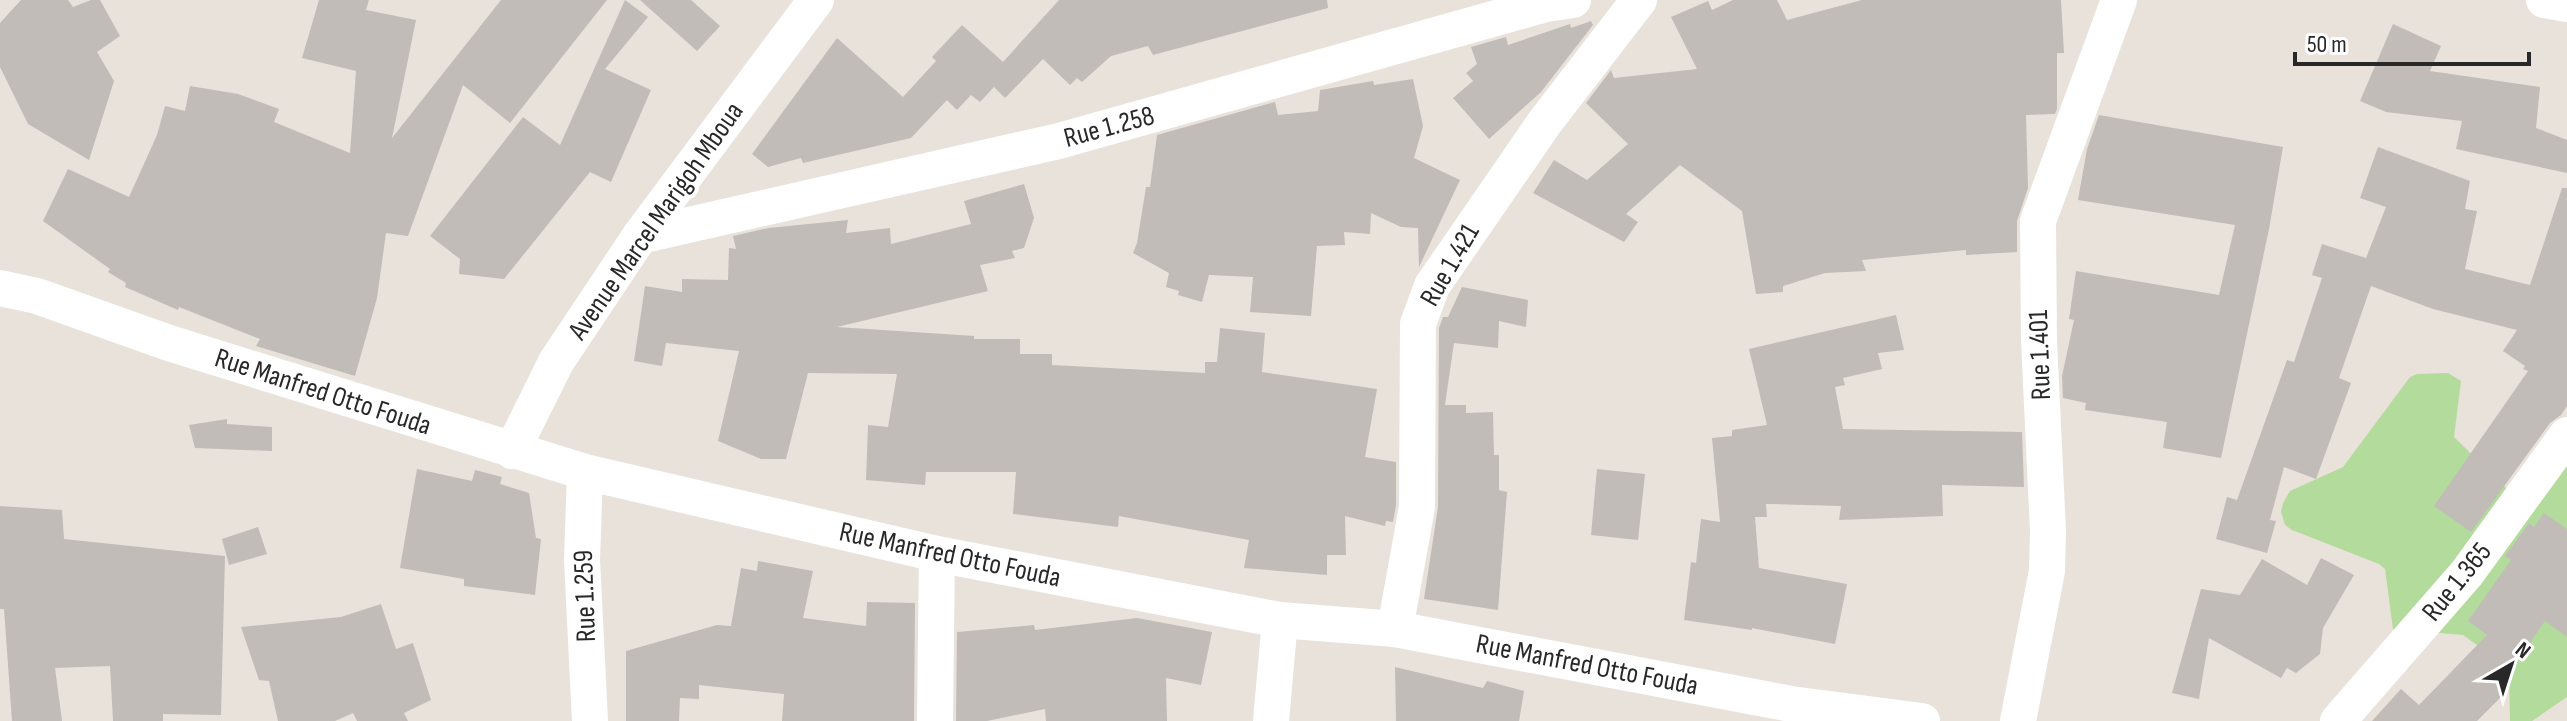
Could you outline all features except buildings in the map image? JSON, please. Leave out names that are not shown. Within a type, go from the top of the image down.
[{"type":"street","name":"Avenue Marcel Marigoh Mboua","points":[[512,451],[556,362],[640,236],[816,0]]},
{"type":"street","name":"Rue 1.258","points":[[640,236],[1059,141],[1546,4],[1573,0]]},
{"type":"street","name":"Rue 1.421","points":[[1395,629],[1417,507],[1418,324],[1432,286],[1545,122],[1639,0]]},
{"type":"street","name":"Rue 1.401","points":[[2018,721],[2047,571],[2038,221],[2119,0]]},
{"type":"street","points":[[2544,0],[2567,4]]},
{"type":"street","name":"Rue Manfred Otto Fouda","points":[[0,288],[37,296],[169,343],[585,472],[937,554],[1280,620],[1395,629],[1790,712],[1922,721]]},
{"type":"street","name":"Rue 1.365","points":[[2338,721],[2467,573],[2567,435]]},
{"type":"street","name":"Rue 1.259","points":[[585,472],[582,560],[590,721]]},
{"type":"street","points":[[935,721],[937,554]]},
{"type":"street","points":[[1271,721],[1280,620]]},
{"type":"green space","points":[[2448,373],[2461,381],[2454,437],[2506,488],[2548,492],[2567,466],[2567,697],[2532,721],[2510,721],[2509,668],[2463,635],[2393,629],[2385,569],[2292,530],[2285,525],[2281,512],[2290,491],[2343,467],[2410,377]]}]
